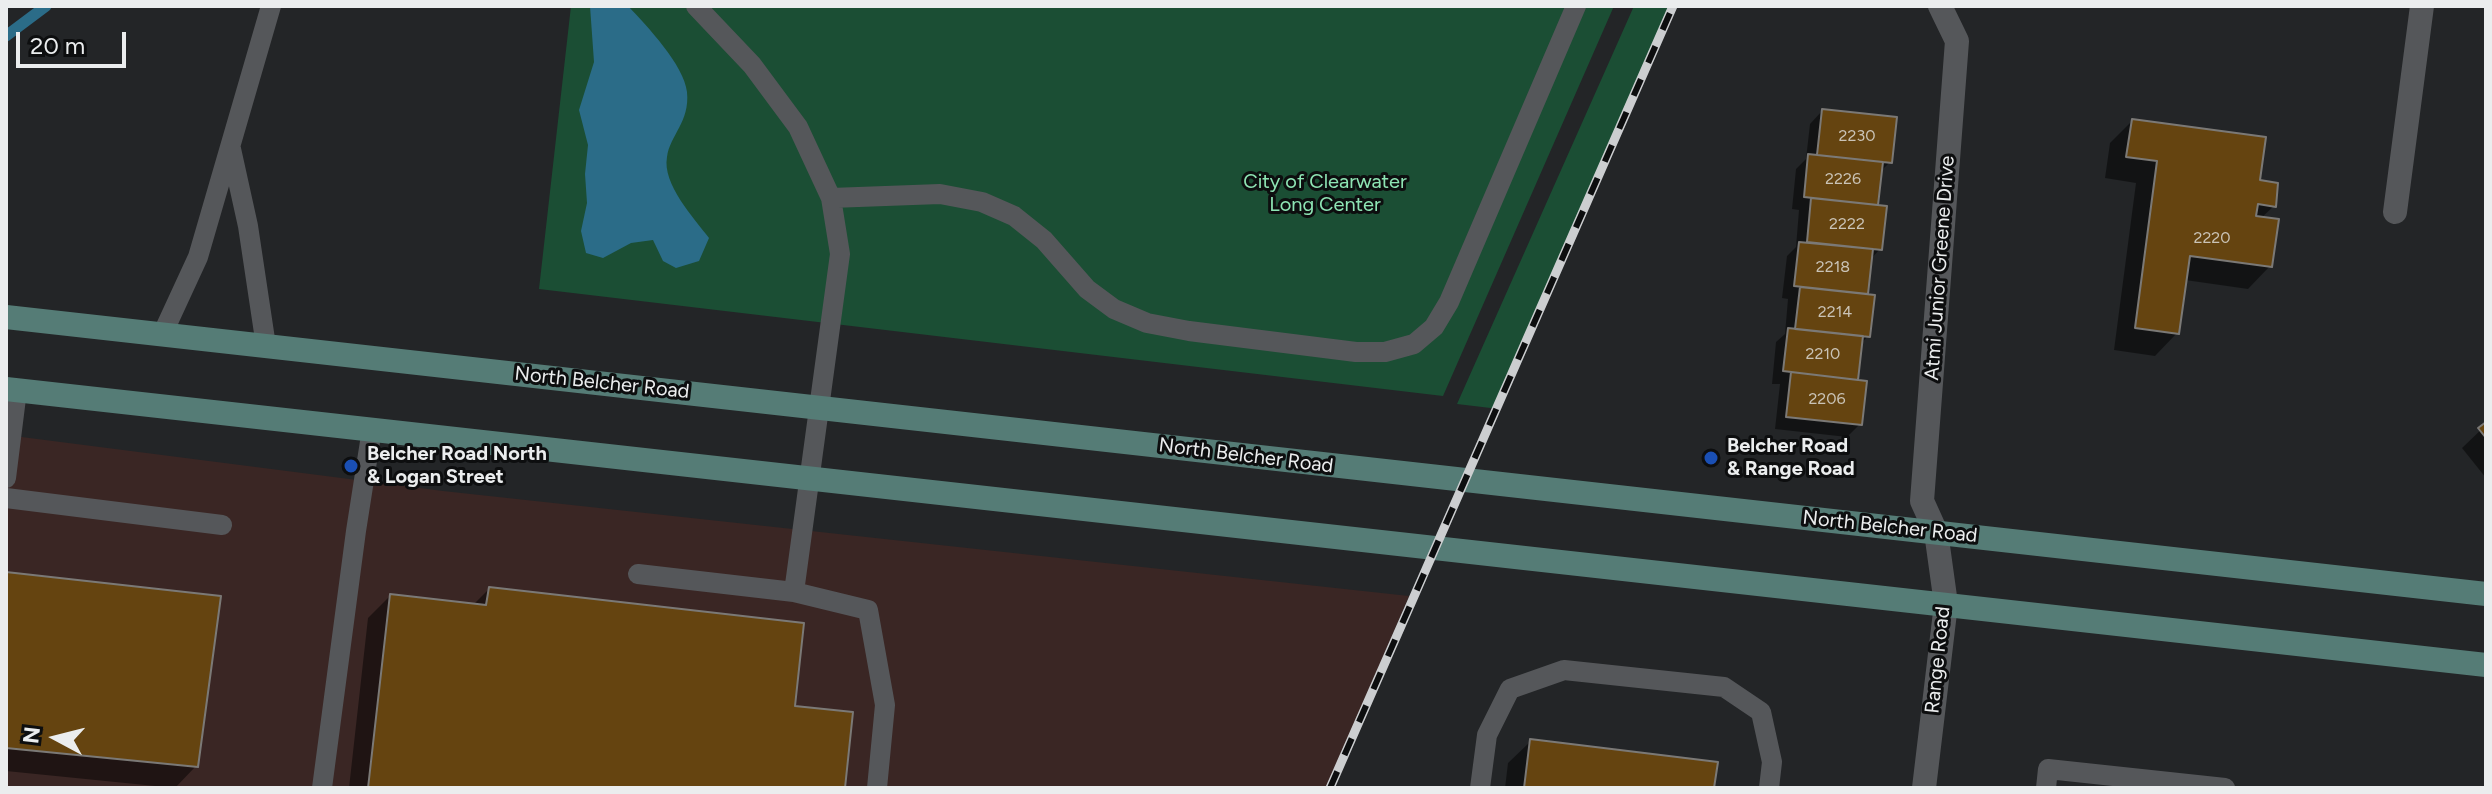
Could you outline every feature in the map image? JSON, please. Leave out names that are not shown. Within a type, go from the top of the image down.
[{"type":"main road","name":"North Belcher Road","points":[[6,317],[2486,594]]},
{"type":"main road","points":[[11,389],[2486,665]]},
{"type":"street","name":"Atmi Junior Greene Drive","points":[[1936,532],[1922,501],[1957,41],[1940,6]]},
{"type":"street","points":[[2395,212],[2422,6]]},
{"type":"street","name":"Range Road","points":[[1924,788],[1946,604],[1936,532]]},
{"type":"lane","points":[[162,335],[198,257],[271,6]]},
{"type":"lane","points":[[696,6],[752,65],[798,127],[831,198],[840,254],[794,592]]},
{"type":"lane","points":[[831,198],[940,194],[982,202],[1014,216],[1044,240],[1087,289],[1114,309],[1147,323],[1356,352],[1385,352],[1414,344],[1434,327],[1449,302],[1576,6]]},
{"type":"lane","points":[[231,149],[248,226],[266,346]]},
{"type":"lane","points":[[6,478],[11,389]]},
{"type":"lane","points":[[322,788],[372,429]]},
{"type":"lane","points":[[6,498],[222,525]]},
{"type":"lane","points":[[638,574],[794,592],[868,610],[885,705],[877,788]]},
{"type":"lane","points":[[1480,788],[1487,735],[1510,689],[1564,670],[1724,687],[1761,712],[1772,762],[1769,788]]},
{"type":"lane","points":[[2047,778],[2225,788]]},
{"type":"shaded area","points":[[6,435],[443,491],[1409,596],[1327,788],[6,788]]},
{"type":"green space","name":"City of Clearwater Long Center","points":[[571,6],[1614,6],[1443,396],[539,289]]},
{"type":"green space","points":[[1634,6],[1670,6],[1499,409],[1457,404]]},
{"type":"water","points":[[590,6],[628,6],[664,46],[684,81],[686,112],[669,149],[667,167],[680,200],[709,238],[699,261],[676,268],[663,261],[653,240],[631,243],[603,258],[586,253],[581,231],[587,203],[585,174],[588,145],[579,110],[594,62]]},
{"type":"building","points":[[1822,109],[1897,117],[1892,163],[1817,155]]},
{"type":"building","points":[[2132,119],[2266,137],[2260,180],[2278,183],[2276,207],[2258,204],[2256,216],[2279,219],[2272,267],[2190,256],[2179,334],[2135,328],[2157,161],[2126,157]]},
{"type":"building","points":[[1808,154],[1883,162],[1878,205],[1804,197]]},
{"type":"building","points":[[1811,198],[1887,206],[1882,250],[1807,242]]},
{"type":"building","points":[[1799,242],[1873,249],[1868,294],[1794,286]]},
{"type":"building","points":[[1800,287],[1875,295],[1870,337],[1795,329]]},
{"type":"building","points":[[1788,328],[1863,336],[1858,380],[1783,371]]},
{"type":"building","points":[[1791,372],[1867,381],[1862,425],[1786,417]]},
{"type":"building","points":[[2486,422],[2486,438],[2478,428]]},
{"type":"building","points":[[6,572],[221,596],[198,767],[6,748]]},
{"type":"building","points":[[489,587],[804,623],[795,706],[853,712],[845,788],[368,788],[390,594],[486,605]]},
{"type":"building","points":[[1530,739],[1718,762],[1714,788],[1524,788]]},
{"type":"waterway","points":[[6,36],[46,6]]},
{"type":"railway","points":[[1330,788],[1673,6]]},
{"type":"place","name":"Belcher Road & Range Road","points":[[1711,458]]},
{"type":"place","name":"Belcher Road North & Logan Street","points":[[351,466]]}]
